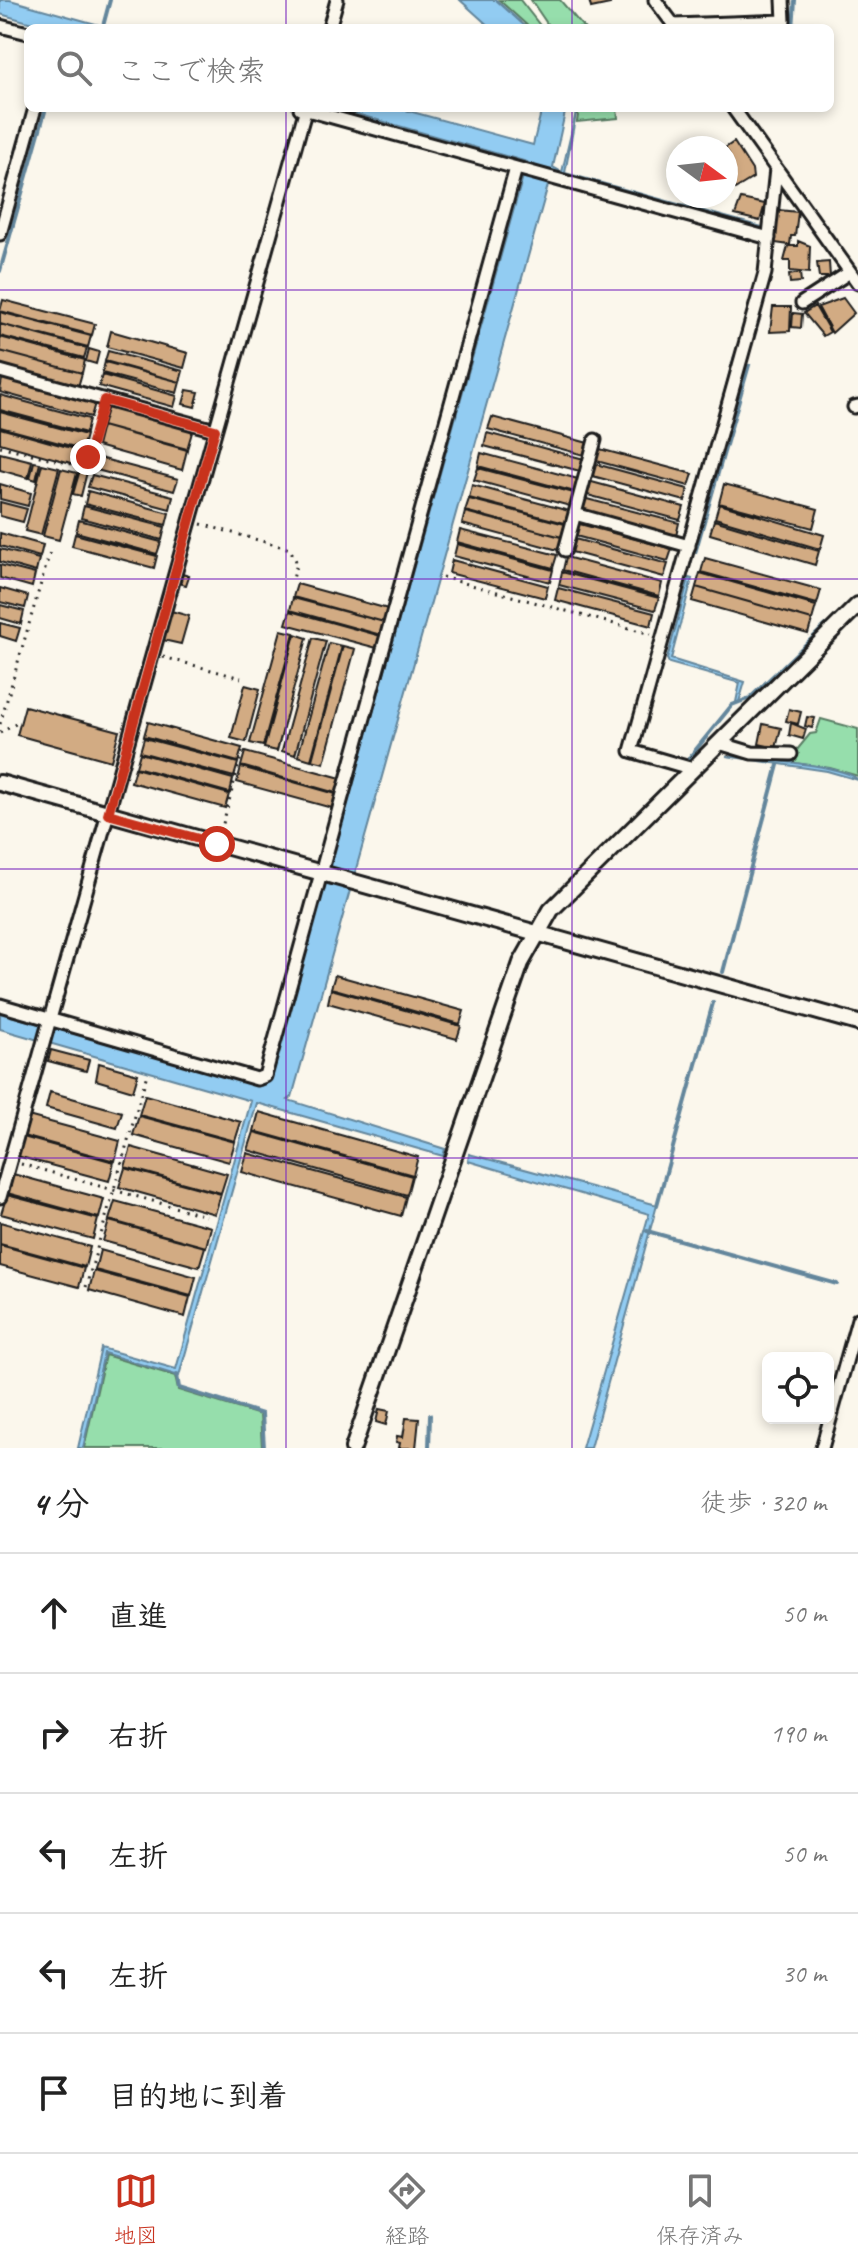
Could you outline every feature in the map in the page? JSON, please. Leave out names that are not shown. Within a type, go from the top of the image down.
[{"type":"street","points":[[330,24],[337,0]]},
{"type":"street","points":[[655,0],[673,24]]},
{"type":"street","points":[[719,24],[784,21],[783,0]]},
{"type":"street","points":[[0,26],[24,32]]},
{"type":"street","points":[[0,234],[34,112]]},
{"type":"street","points":[[0,1197],[303,112]]},
{"type":"street","points":[[315,112],[769,238]]},
{"type":"street","points":[[736,112],[858,283]]},
{"type":"street","points":[[0,1005],[263,1078],[324,874],[516,168]]},
{"type":"street","points":[[693,769],[631,751],[765,273],[776,169]]},
{"type":"street","points":[[802,303],[850,272]]},
{"type":"street","points":[[0,371],[215,430]]},
{"type":"street","points":[[565,550],[595,440]]},
{"type":"street","points":[[575,514],[689,546]]},
{"type":"street","points":[[353,1448],[521,963],[536,933],[551,910],[858,605]]},
{"type":"street","points":[[719,743],[752,753],[791,754]]},
{"type":"street","points":[[0,783],[858,1023]]},
{"type":"street","points":[[822,1448],[858,1319]]},
{"type":"path","points":[[0,446],[80,466],[88,457],[104,400]]},
{"type":"path","points":[[190,520],[290,549],[297,563],[293,579]]},
{"type":"path","points":[[0,724],[50,552]]},
{"type":"path","points":[[442,577],[663,638]]},
{"type":"path","points":[[153,654],[241,678]]},
{"type":"path","points":[[0,733],[19,722]]},
{"type":"path","points":[[217,844],[243,749]]},
{"type":"path","points":[[86,1287],[147,1074]]},
{"type":"path","points":[[10,1161],[206,1216]]},
{"type":"green space","points":[[499,0],[520,0],[539,24],[526,24]]},
{"type":"green space","points":[[531,0],[560,0],[581,24],[547,24]]},
{"type":"green space","points":[[578,112],[617,112],[618,118],[577,122]]},
{"type":"green space","points":[[821,719],[858,729],[858,776],[830,768],[787,762],[810,734],[816,733]]},
{"type":"green space","points":[[105,1355],[175,1376],[178,1390],[260,1415],[262,1448],[84,1448]]},
{"type":"water","points":[[0,0],[10,0],[96,24],[36,24],[0,14]]},
{"type":"water","points":[[460,0],[496,0],[523,24],[487,24]]},
{"type":"water","points":[[349,112],[413,112],[533,145],[541,112],[565,112],[553,167],[562,172],[576,112],[565,173],[666,201],[666,204],[552,171],[292,1097],[288,1100],[445,1149],[443,1156],[257,1103],[179,1376],[104,1353],[83,1448],[78,1448],[101,1348],[176,1369],[251,1101],[0,1029],[0,1013],[261,1086],[270,1081],[527,162]]},
{"type":"water","points":[[679,208],[693,208],[762,227],[761,232]]},
{"type":"water","points":[[748,365],[750,365],[696,553]]},
{"type":"water","points":[[689,578],[692,579],[671,659],[745,682],[739,702],[736,702],[740,683],[669,663],[667,659]]},
{"type":"water","points":[[726,756],[817,766],[850,774],[858,780],[827,771]]},
{"type":"water","points":[[469,1154],[657,1205],[590,1448],[582,1448],[649,1214],[468,1161]]},
{"type":"building","points":[[589,0],[609,0],[610,4],[591,8]]},
{"type":"building","points":[[738,148],[752,170],[753,178],[738,187]]},
{"type":"building","points":[[741,199],[765,204],[760,221],[735,215]]},
{"type":"building","points":[[778,210],[798,212],[795,236],[791,236],[790,245],[775,243]]},
{"type":"building","points":[[798,241],[810,246],[809,273],[790,271],[790,261],[784,261],[788,246],[798,246]]},
{"type":"building","points":[[829,262],[830,277],[819,277],[817,263]]},
{"type":"building","points":[[800,273],[801,282],[790,283],[789,275]]},
{"type":"building","points":[[843,298],[854,313],[832,333],[818,307]]},
{"type":"building","points":[[3,300],[95,324],[92,335],[0,311]]},
{"type":"building","points":[[815,306],[830,332],[823,336],[804,313]]},
{"type":"building","points":[[773,307],[791,307],[790,331],[770,332]]},
{"type":"building","points":[[0,312],[91,336],[88,347],[0,324]]},
{"type":"building","points":[[793,313],[802,314],[801,328],[792,327]]},
{"type":"building","points":[[0,324],[87,348],[84,358],[0,336]]},
{"type":"building","points":[[111,331],[188,353],[184,368],[107,347]]},
{"type":"building","points":[[0,337],[85,360],[82,373],[0,351]]},
{"type":"building","points":[[89,349],[99,352],[96,364],[86,361]]},
{"type":"building","points":[[0,351],[82,373],[78,387],[0,366]]},
{"type":"building","points":[[108,351],[183,371],[180,382],[105,361]]},
{"type":"building","points":[[105,362],[180,382],[177,393],[102,373]]},
{"type":"building","points":[[102,375],[177,396],[174,407],[99,386]]},
{"type":"building","points":[[2,378],[95,403],[91,417],[0,392]]},
{"type":"building","points":[[187,390],[199,392],[195,407],[183,404]]},
{"type":"building","points":[[0,395],[89,419],[86,433],[0,410]]},
{"type":"building","points":[[108,406],[193,429],[187,449],[102,426]]},
{"type":"building","points":[[0,412],[86,435],[82,449],[0,427]]},
{"type":"building","points":[[492,417],[588,443],[584,455],[488,429]]},
{"type":"building","points":[[102,426],[187,450],[182,470],[97,446]]},
{"type":"building","points":[[0,428],[82,451],[78,465],[0,443]]},
{"type":"building","points":[[487,433],[584,459],[580,471],[484,446]]},
{"type":"building","points":[[596,448],[693,474],[689,486],[593,460]]},
{"type":"building","points":[[0,453],[32,461],[28,478],[0,470]]},
{"type":"building","points":[[481,453],[578,479],[575,492],[478,466]]},
{"type":"building","points":[[96,457],[178,479],[174,491],[93,469]]},
{"type":"building","points":[[34,462],[40,463],[36,480],[30,478]]},
{"type":"building","points":[[592,463],[688,489],[685,501],[589,475]]},
{"type":"building","points":[[42,464],[59,468],[41,535],[25,531]]},
{"type":"building","points":[[478,468],[574,493],[570,506],[474,480]]},
{"type":"building","points":[[61,469],[77,473],[59,540],[43,536]]},
{"type":"building","points":[[80,470],[87,472],[81,496],[73,494]]},
{"type":"building","points":[[92,475],[173,496],[170,509],[88,487]]},
{"type":"building","points":[[588,481],[684,507],[680,520],[584,494]]},
{"type":"building","points":[[0,484],[31,493],[28,506],[0,499]]},
{"type":"building","points":[[724,484],[818,509],[813,528],[719,503]]},
{"type":"building","points":[[472,485],[569,511],[565,523],[469,498]]},
{"type":"building","points":[[88,491],[169,513],[166,525],[85,504]]},
{"type":"building","points":[[583,498],[679,523],[676,536],[579,510]]},
{"type":"building","points":[[469,499],[565,524],[561,537],[465,511]]},
{"type":"building","points":[[0,502],[27,509],[23,522],[0,516]]},
{"type":"building","points":[[719,504],[824,535],[820,549],[715,518]]},
{"type":"building","points":[[84,506],[165,527],[162,540],[81,518]]},
{"type":"building","points":[[465,512],[562,537],[558,550],[462,524]]},
{"type":"building","points":[[79,520],[161,542],[157,554],[76,532]]},
{"type":"building","points":[[714,520],[819,551],[815,565],[710,534]]},
{"type":"building","points":[[576,523],[672,549],[668,561],[572,535]]},
{"type":"building","points":[[460,530],[557,555],[553,568],[457,542]]},
{"type":"building","points":[[0,533],[43,545],[40,557],[0,546]]},
{"type":"building","points":[[75,534],[157,556],[154,568],[72,546]]},
{"type":"building","points":[[571,538],[668,564],[664,577],[568,551]]},
{"type":"building","points":[[457,544],[553,570],[550,582],[454,556]]},
{"type":"building","points":[[0,549],[39,559],[36,572],[0,562]]},
{"type":"building","points":[[566,557],[662,583],[659,596],[563,570]]},
{"type":"building","points":[[705,558],[821,590],[817,604],[701,572]]},
{"type":"building","points":[[452,560],[548,586],[545,598],[449,573]]},
{"type":"building","points":[[0,565],[35,574],[32,587],[0,578]]},
{"type":"building","points":[[562,572],[659,598],[655,610],[559,585]]},
{"type":"building","points":[[700,573],[816,606],[812,620],[696,587]]},
{"type":"building","points":[[182,574],[189,576],[186,585],[179,583]]},
{"type":"building","points":[[297,584],[388,609],[384,622],[293,597]]},
{"type":"building","points":[[696,587],[812,620],[808,634],[692,601]]},
{"type":"building","points":[[0,588],[28,596],[25,608],[0,602]]},
{"type":"building","points":[[558,588],[654,613],[651,626],[555,600]]},
{"type":"building","points":[[293,598],[384,622],[381,635],[290,610]]},
{"type":"building","points":[[0,605],[24,611],[21,624],[0,618]]},
{"type":"building","points":[[171,611],[189,616],[181,644],[163,640]]},
{"type":"building","points":[[290,611],[381,636],[377,648],[286,624]]},
{"type":"building","points":[[0,623],[20,628],[16,641],[0,636]]},
{"type":"building","points":[[281,630],[294,633],[263,746],[250,743]]},
{"type":"building","points":[[295,634],[307,638],[277,751],[264,748]]},
{"type":"building","points":[[313,638],[326,641],[295,755],[282,751]]},
{"type":"building","points":[[329,643],[342,646],[311,760],[298,756]]},
{"type":"building","points":[[343,646],[355,649],[324,763],[312,760]]},
{"type":"building","points":[[245,685],[260,689],[246,742],[231,738]]},
{"type":"building","points":[[25,706],[119,731],[111,761],[17,735]]},
{"type":"building","points":[[789,709],[801,712],[798,724],[786,721]]},
{"type":"building","points":[[807,717],[815,718],[812,728],[805,726]]},
{"type":"building","points":[[148,722],[242,748],[238,762],[144,736]]},
{"type":"building","points":[[791,723],[806,729],[803,739],[789,735]]},
{"type":"building","points":[[763,724],[781,728],[776,748],[759,744]]},
{"type":"building","points":[[144,738],[238,763],[234,777],[140,752]]},
{"type":"building","points":[[245,752],[341,778],[336,793],[241,766]]},
{"type":"building","points":[[140,753],[233,779],[230,793],[136,767]]},
{"type":"building","points":[[241,767],[336,794],[332,808],[237,782]]},
{"type":"building","points":[[135,768],[229,794],[225,808],[131,782]]},
{"type":"building","points":[[335,975],[464,1011],[460,1024],[331,988]]},
{"type":"building","points":[[331,989],[461,1026],[457,1039],[328,1003]]},
{"type":"building","points":[[51,1050],[89,1060],[86,1071],[48,1061]]},
{"type":"building","points":[[99,1063],[138,1074],[133,1091],[96,1080]]},
{"type":"building","points":[[50,1092],[122,1112],[117,1128],[46,1108]]},
{"type":"building","points":[[145,1095],[241,1122],[235,1141],[139,1115]]},
{"type":"building","points":[[259,1112],[418,1157],[413,1175],[254,1131]]},
{"type":"building","points":[[28,1116],[120,1141],[115,1161],[23,1136]]},
{"type":"building","points":[[139,1116],[235,1142],[229,1162],[133,1135]]},
{"type":"building","points":[[254,1132],[412,1176],[407,1195],[248,1150]]},
{"type":"building","points":[[23,1137],[114,1162],[109,1181],[17,1156]]},
{"type":"building","points":[[131,1147],[227,1174],[221,1193],[125,1167]]},
{"type":"building","points":[[247,1153],[406,1197],[401,1216],[242,1172]]},
{"type":"building","points":[[125,1168],[221,1194],[215,1214],[119,1187]]},
{"type":"building","points":[[13,1174],[104,1199],[99,1218],[7,1193]]},
{"type":"building","points":[[7,1195],[98,1219],[93,1239],[1,1214]]},
{"type":"building","points":[[115,1201],[211,1227],[206,1247],[109,1220]]},
{"type":"building","points":[[109,1221],[205,1247],[199,1267],[103,1241]]},
{"type":"building","points":[[0,1222],[90,1247],[85,1267],[0,1244]]},
{"type":"building","points":[[0,1245],[84,1268],[79,1287],[0,1266]]},
{"type":"building","points":[[100,1250],[196,1277],[191,1296],[95,1270]]},
{"type":"building","points":[[94,1271],[190,1297],[185,1317],[89,1290]]},
{"type":"building","points":[[379,1409],[389,1411],[386,1425],[376,1422]]},
{"type":"building","points":[[406,1418],[419,1419],[416,1448],[399,1448],[400,1443],[396,1442],[397,1436],[403,1437]]},
{"type":"waterway","points":[[104,24],[110,0]]},
{"type":"waterway","points":[[793,24],[795,0]]},
{"type":"waterway","points":[[0,271],[45,112]]},
{"type":"waterway","points":[[709,453],[735,356]]},
{"type":"waterway","points":[[689,758],[732,705],[750,698],[826,625]]},
{"type":"waterway","points":[[723,972],[778,765]]},
{"type":"waterway","points":[[657,1205],[713,1003]]},
{"type":"waterway","points":[[647,1231],[837,1284]]},
{"type":"waterway","points":[[177,1375],[179,1388],[262,1414],[264,1448]]},
{"type":"waterway","points":[[429,1448],[430,1415]]},
{"type":"route","points":[[88,457],[104,400],[215,430],[108,814],[217,844]]}]
